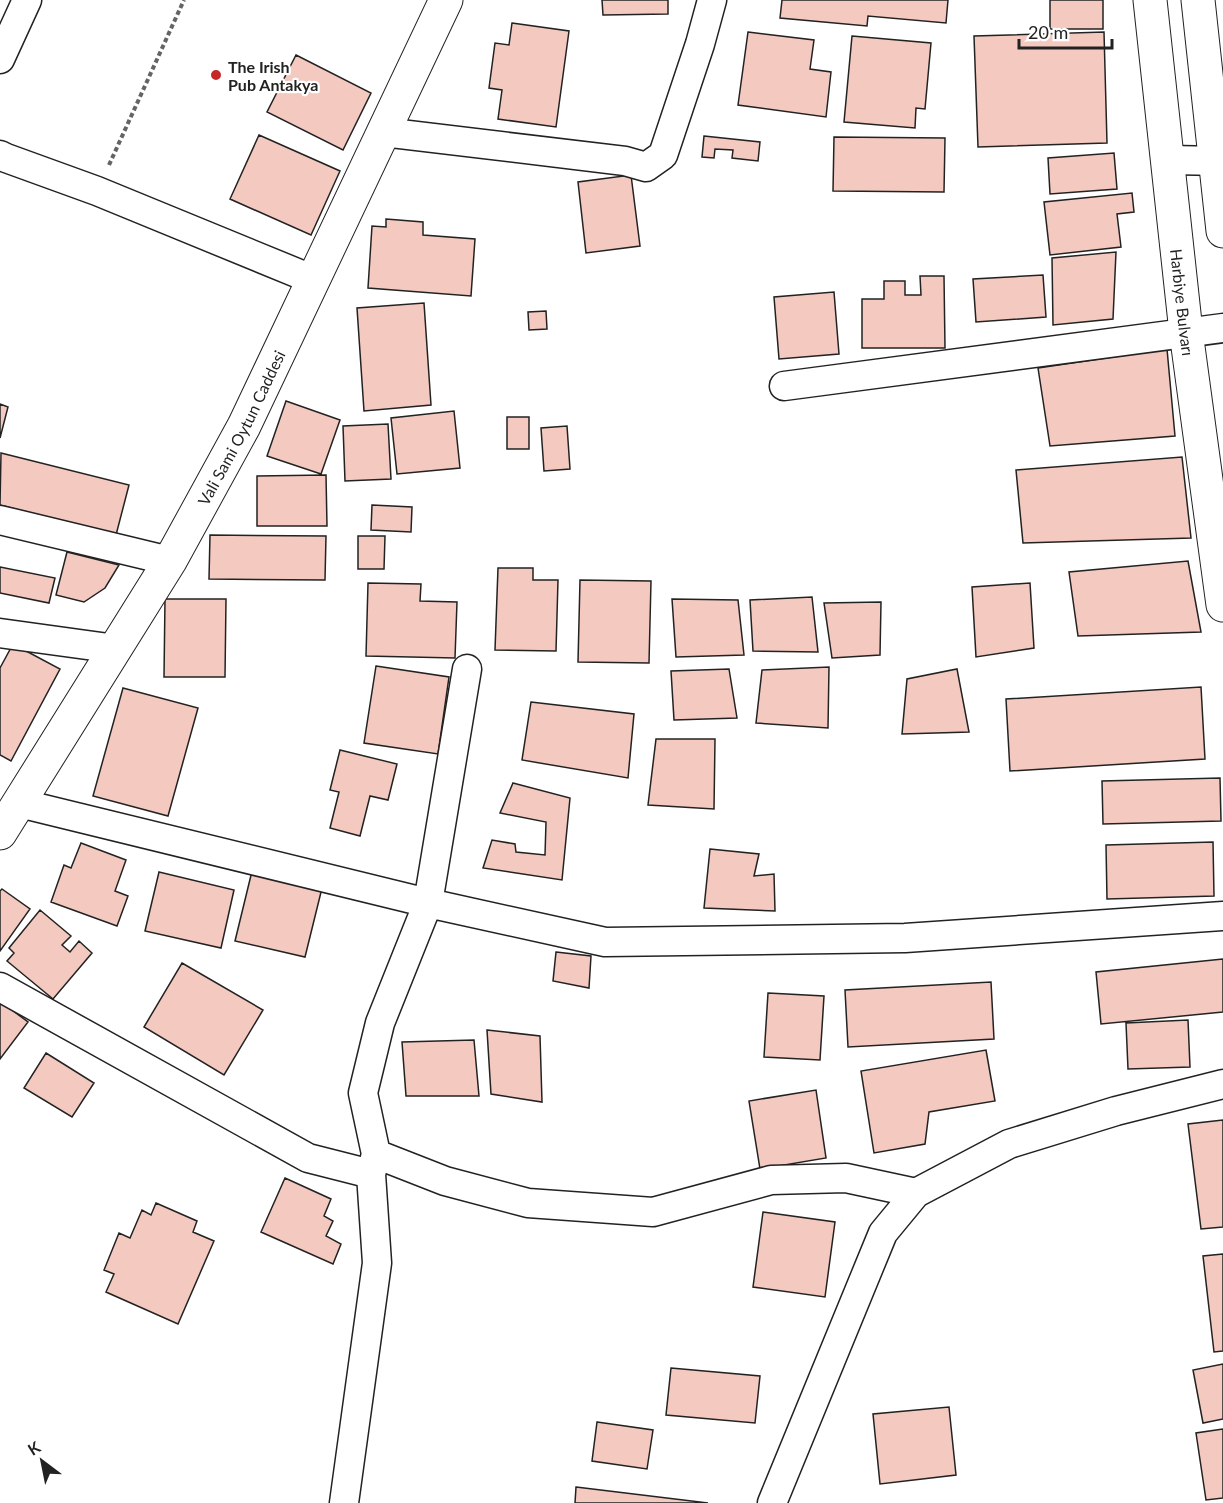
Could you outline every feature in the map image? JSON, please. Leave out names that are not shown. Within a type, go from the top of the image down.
[{"type":"street","points":[[0,59],[27,0]]},
{"type":"street","name":"Vali Sami Oytun Caddesi","points":[[0,833],[170,561],[244,426],[446,0]]},
{"type":"street","points":[[383,132],[625,161],[646,167],[663,155],[700,44],[712,0]]},
{"type":"street","name":"Harbiye Bulvarı","points":[[1150,0],[1186,332],[1223,605]]},
{"type":"street","points":[[1198,0],[1219,160],[1223,231]]},
{"type":"street","points":[[0,154],[6,159],[97,191],[314,280]]},
{"type":"street","points":[[1168,160],[1219,160]]},
{"type":"street","points":[[784,386],[1223,328]]},
{"type":"street","points":[[0,520],[170,561]]},
{"type":"street","points":[[0,633],[116,649]]},
{"type":"street","points":[[344,1503],[377,1263],[374,1164],[363,1093],[380,1023],[428,903],[467,669]]},
{"type":"street","points":[[20,803],[428,903],[605,942],[905,938],[1223,916]]},
{"type":"street","points":[[0,987],[308,1158],[374,1164],[528,1203],[653,1212],[771,1180],[846,1178],[916,1193]]},
{"type":"street","points":[[772,1503],[883,1233],[916,1193],[1009,1144],[1116,1111],[1223,1084]]},
{"type":"path","points":[[97,191],[184,0]]},
{"type":"building","points":[[602,0],[668,0],[668,14],[603,15]]},
{"type":"building","points":[[782,0],[948,0],[946,23],[868,16],[867,26],[780,18]]},
{"type":"building","points":[[1050,0],[1103,0],[1103,29],[1050,29]]},
{"type":"building","points":[[512,23],[569,31],[556,127],[498,119],[502,90],[489,88],[495,43],[509,45]]},
{"type":"building","points":[[748,32],[814,40],[810,69],[831,72],[826,117],[738,105]]},
{"type":"building","points":[[1104,32],[1107,143],[978,147],[974,36]]},
{"type":"building","points":[[852,36],[931,43],[925,109],[916,108],[915,128],[844,122]]},
{"type":"building","points":[[296,55],[371,93],[343,150],[267,112]]},
{"type":"building","points":[[259,135],[340,171],[311,235],[230,199]]},
{"type":"building","points":[[704,136],[760,142],[758,161],[732,158],[733,150],[715,149],[714,158],[702,157]]},
{"type":"building","points":[[834,137],[945,138],[944,192],[833,191]]},
{"type":"building","points":[[1114,153],[1117,189],[1050,194],[1048,158]]},
{"type":"building","points":[[631,175],[640,246],[586,253],[578,182]]},
{"type":"building","points":[[1132,193],[1134,212],[1117,214],[1121,247],[1050,255],[1044,202]]},
{"type":"building","points":[[386,219],[423,222],[423,235],[475,239],[471,296],[368,288],[372,226],[386,227]]},
{"type":"building","points":[[1116,252],[1113,319],[1053,325],[1052,258]]},
{"type":"building","points":[[1043,275],[1046,317],[976,322],[973,279]]},
{"type":"building","points":[[920,276],[944,276],[945,348],[862,348],[862,299],[884,299],[884,281],[905,281],[905,295],[921,295]]},
{"type":"building","points":[[834,292],[839,354],[779,359],[774,297]]},
{"type":"building","points":[[424,303],[431,405],[364,411],[357,308]]},
{"type":"building","points":[[546,311],[547,329],[529,330],[528,312]]},
{"type":"building","points":[[1167,349],[1175,436],[1050,446],[1038,368]]},
{"type":"building","points":[[286,401],[340,420],[321,474],[267,456]]},
{"type":"building","points":[[0,404],[8,407],[0,438]]},
{"type":"building","points":[[454,411],[460,468],[397,474],[391,418]]},
{"type":"building","points":[[507,417],[529,417],[529,449],[507,449]]},
{"type":"building","points":[[388,424],[391,479],[345,481],[343,426]]},
{"type":"building","points":[[567,426],[570,469],[544,471],[541,428]]},
{"type":"building","points":[[1,453],[129,485],[116,535],[0,505]]},
{"type":"building","points":[[1182,457],[1191,538],[1023,543],[1016,470]]},
{"type":"building","points":[[326,475],[327,526],[257,526],[257,476]]},
{"type":"building","points":[[372,505],[412,507],[411,532],[371,530]]},
{"type":"building","points":[[210,535],[326,536],[325,580],[209,579]]},
{"type":"building","points":[[358,536],[385,536],[384,569],[358,569]]},
{"type":"building","points":[[67,552],[119,565],[105,588],[84,602],[56,595]]},
{"type":"building","points":[[1188,561],[1201,632],[1078,636],[1069,572]]},
{"type":"building","points":[[0,567],[55,578],[49,603],[0,593]]},
{"type":"building","points":[[498,568],[533,568],[533,580],[558,580],[556,651],[495,650]]},
{"type":"building","points":[[580,580],[651,581],[649,663],[578,662]]},
{"type":"building","points":[[368,583],[421,584],[420,601],[457,602],[455,658],[366,656]]},
{"type":"building","points":[[1030,583],[1034,648],[976,657],[972,587]]},
{"type":"building","points":[[812,597],[818,652],[753,651],[750,600]]},
{"type":"building","points":[[165,599],[226,599],[225,677],[164,677]]},
{"type":"building","points":[[672,599],[738,600],[744,655],[676,657]]},
{"type":"building","points":[[881,602],[880,655],[832,658],[824,603]]},
{"type":"building","points":[[13,644],[60,669],[11,761],[0,755],[0,668]]},
{"type":"building","points":[[376,666],[449,677],[438,754],[364,743]]},
{"type":"building","points":[[829,667],[828,728],[756,723],[762,670]]},
{"type":"building","points":[[729,669],[737,718],[674,720],[671,671]]},
{"type":"building","points":[[957,669],[969,732],[902,734],[907,679]]},
{"type":"building","points":[[1201,687],[1205,759],[1010,771],[1006,699]]},
{"type":"building","points":[[123,688],[198,708],[168,816],[93,796]]},
{"type":"building","points":[[531,702],[634,714],[628,778],[522,760]]},
{"type":"building","points":[[656,739],[715,739],[714,809],[648,805]]},
{"type":"building","points":[[340,750],[397,764],[388,800],[370,796],[360,836],[330,828],[339,792],[330,790]]},
{"type":"building","points":[[1220,778],[1221,821],[1103,824],[1102,781]]},
{"type":"building","points":[[513,783],[570,798],[562,880],[483,868],[492,840],[515,844],[516,852],[545,855],[546,822],[500,813]]},
{"type":"building","points":[[1213,842],[1214,896],[1107,899],[1106,845]]},
{"type":"building","points":[[81,843],[126,860],[115,891],[128,896],[117,926],[51,902],[64,865],[71,868]]},
{"type":"building","points":[[710,849],[759,854],[754,876],[774,874],[775,911],[704,908]]},
{"type":"building","points":[[253,867],[323,884],[305,957],[235,941]]},
{"type":"building","points":[[159,872],[234,890],[221,948],[145,931]]},
{"type":"building","points":[[2,889],[30,909],[0,951],[0,891]]},
{"type":"building","points":[[40,910],[71,936],[62,945],[70,952],[79,941],[92,953],[53,999],[7,961],[14,953],[9,948]]},
{"type":"building","points":[[556,952],[591,956],[589,988],[553,981]]},
{"type":"building","points":[[1223,959],[1223,1012],[1101,1024],[1096,972]]},
{"type":"building","points":[[182,963],[263,1010],[224,1075],[144,1027]]},
{"type":"building","points":[[991,982],[994,1039],[848,1047],[845,990]]},
{"type":"building","points":[[768,993],[824,996],[820,1060],[764,1057]]},
{"type":"building","points":[[0,1001],[28,1022],[0,1059]]},
{"type":"building","points":[[1188,1020],[1190,1067],[1128,1069],[1126,1023]]},
{"type":"building","points":[[487,1030],[540,1036],[542,1102],[491,1094]]},
{"type":"building","points":[[474,1040],[479,1096],[406,1096],[402,1042]]},
{"type":"building","points":[[986,1050],[995,1101],[929,1112],[925,1144],[874,1153],[861,1071]]},
{"type":"building","points":[[46,1053],[94,1083],[72,1117],[24,1088]]},
{"type":"building","points":[[816,1090],[826,1158],[760,1169],[749,1101]]},
{"type":"building","points":[[1223,1120],[1223,1227],[1201,1229],[1188,1124]]},
{"type":"building","points":[[285,1178],[331,1199],[324,1216],[333,1221],[326,1236],[341,1244],[333,1264],[261,1232]]},
{"type":"building","points":[[156,1203],[197,1221],[193,1232],[214,1241],[178,1324],[106,1292],[114,1274],[104,1270],[119,1233],[130,1238],[142,1210],[151,1215]]},
{"type":"building","points":[[763,1212],[835,1222],[825,1297],[753,1287]]},
{"type":"building","points":[[1223,1254],[1223,1351],[1214,1352],[1203,1256]]},
{"type":"building","points":[[1223,1364],[1223,1419],[1203,1423],[1193,1370]]},
{"type":"building","points":[[671,1368],[760,1376],[755,1423],[666,1415]]},
{"type":"building","points":[[949,1407],[956,1475],[880,1484],[873,1414]]},
{"type":"building","points":[[597,1422],[653,1430],[647,1469],[592,1461]]},
{"type":"building","points":[[1223,1429],[1223,1498],[1206,1500],[1196,1433]]},
{"type":"building","points":[[576,1487],[708,1503],[575,1503]]},
{"type":"place","name":"The Irish Pub Antakya","points":[[216,75]]}]
